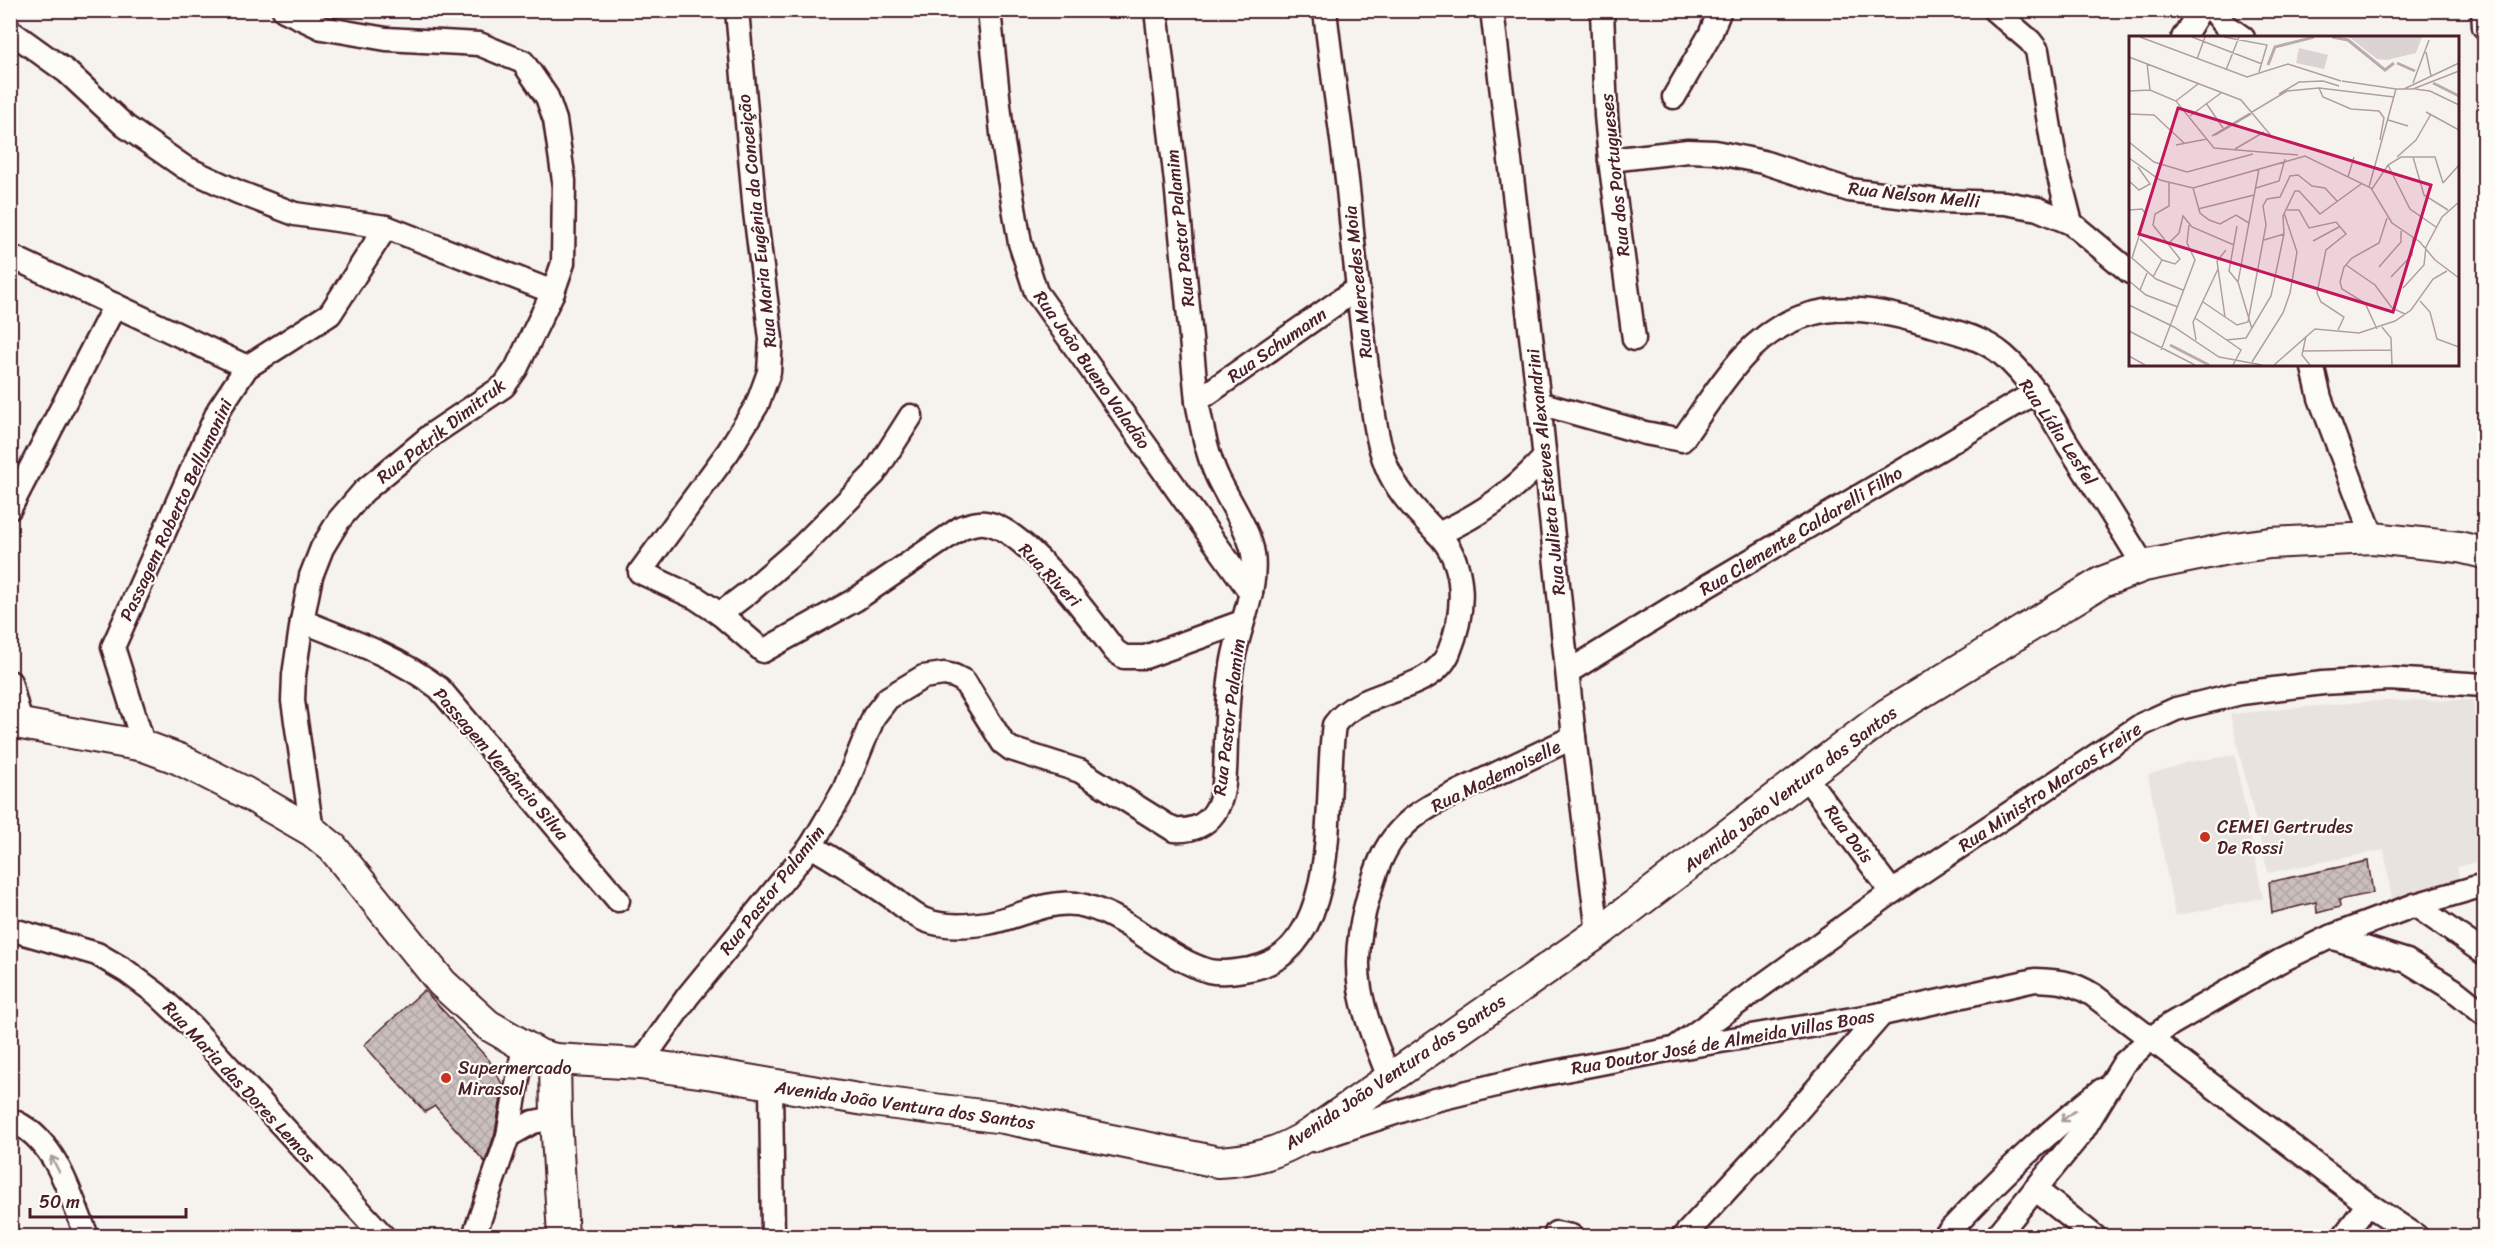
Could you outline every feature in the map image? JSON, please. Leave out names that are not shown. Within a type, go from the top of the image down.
[{"type":"main road","name":"Avenida João Ventura dos Santos","points":[[16,723],[144,746],[179,759],[312,831],[333,848],[442,983],[488,1025],[555,1059],[640,1064],[712,1074],[771,1085],[1004,1118],[1218,1162],[1244,1161],[1286,1149],[1390,1080],[1598,933],[1887,714],[2035,621],[2102,582],[2144,566],[2227,549],[2270,543],[2373,538],[2458,547],[2484,553]]},
{"type":"main road","points":[[555,1059],[563,1236]]},
{"type":"street","name":"Rua Patrik Dimitruk","points":[[284,10],[322,28],[387,39],[479,44],[523,62],[547,97],[552,112],[564,182],[563,263],[553,292],[516,369],[504,386],[434,433],[364,491],[339,520],[322,549],[311,576],[294,675],[293,701],[312,831]]},
{"type":"street","name":"Rua Maria Eugênia da Conceição","points":[[720,614],[696,598],[640,572],[728,452],[757,405],[769,372],[771,339],[754,212],[737,10]]},
{"type":"street","name":"Rua João Bueno Valadão","points":[[989,10],[1003,143],[1020,243],[1036,292],[1251,593]]},
{"type":"street","name":"Rua Pastor Palamim","points":[[640,1064],[688,996],[811,846],[844,790],[874,716],[888,698],[905,685],[923,677],[944,674],[964,681],[1003,743],[1011,749],[1080,771],[1174,830],[1186,831],[1196,828],[1215,812],[1222,792],[1227,704],[1233,661],[1251,593],[1254,563],[1249,538],[1215,472],[1197,401],[1176,182],[1156,10]]},
{"type":"street","name":"Rua Mercedes Moia","points":[[811,846],[925,920],[950,925],[974,925],[997,921],[1052,905],[1075,904],[1096,909],[1117,918],[1161,949],[1210,971],[1234,972],[1262,966],[1284,953],[1301,936],[1313,912],[1322,876],[1328,832],[1334,725],[1341,715],[1352,708],[1424,678],[1441,665],[1449,654],[1456,632],[1462,592],[1452,552],[1400,493],[1386,465],[1376,429],[1358,288],[1346,166],[1325,10]]},
{"type":"street","name":"Rua Julieta Esteves Alexandrini","points":[[1492,10],[1539,403],[1574,737],[1598,933]]},
{"type":"street","name":"Rua dos Portugueses","points":[[1602,10],[1610,160],[1634,339]]},
{"type":"street","points":[[1674,97],[1710,34],[1720,10]]},
{"type":"street","points":[[1994,10],[2031,41],[2037,50],[2056,165],[2071,223]]},
{"type":"street","points":[[2184,36],[2200,10]]},
{"type":"street","points":[[2213,10],[2240,36]]},
{"type":"street","points":[[2483,10],[2484,27]]},
{"type":"street","points":[[10,31],[67,72],[124,126],[184,167],[237,192],[294,214],[386,227],[553,292]]},
{"type":"street","name":"Rua Nelson Melli","points":[[1610,160],[1688,151],[1715,152],[1763,162],[1849,190],[1939,201],[2005,203],[2038,209],[2071,223],[2129,271]]},
{"type":"street","name":"Passagem Roberto Bellumonini","points":[[144,746],[113,647],[219,410],[247,367],[330,314],[386,227]]},
{"type":"street","points":[[10,256],[247,367]]},
{"type":"street","name":"Rua Schumann","points":[[1197,401],[1358,288]]},
{"type":"street","points":[[10,508],[115,305]]},
{"type":"street","name":"Rua Lídia Lesfel","points":[[1539,403],[1645,433],[1682,440],[1744,356],[1771,333],[1801,316],[1822,310],[1845,308],[1909,319],[1973,337],[2003,355],[2036,392],[2144,566]]},
{"type":"street","points":[[2312,366],[2320,398],[2373,538]]},
{"type":"street","name":"Rua Clemente Caldarelli Filho","points":[[1568,672],[1704,588],[2036,392]]},
{"type":"street","points":[[720,614],[802,546],[874,474],[911,416]]},
{"type":"street","points":[[1438,534],[1473,518],[1501,499],[1522,483],[1545,457]]},
{"type":"street","name":"Rua Riveri","points":[[720,614],[763,651],[855,600],[962,527],[975,523],[986,523],[999,527],[1029,549],[1071,593],[1115,651],[1124,657],[1145,657],[1242,622]]},
{"type":"street","name":"Passagem Venâncio Silva","points":[[302,621],[388,656],[412,668],[439,688],[618,900]]},
{"type":"street","name":"Rua Ministro Marcos Freire","points":[[1673,1049],[1892,892],[2143,724],[2176,709],[2241,693],[2323,683],[2389,679],[2484,685]]},
{"type":"street","points":[[10,682],[16,723]]},
{"type":"street","name":"Rua Mademoiselle","points":[[1390,1080],[1360,996],[1357,971],[1357,943],[1378,860],[1401,829],[1419,814],[1445,799],[1574,737]]},
{"type":"street","name":"Rua Dois","points":[[1805,776],[1892,892]]},
{"type":"street","points":[[1997,1236],[2082,1132],[2124,1063],[2170,1024],[2280,961],[2330,937],[2415,905],[2484,885]]},
{"type":"street","points":[[2415,905],[2484,952]]},
{"type":"street","name":"Rua Maria das Dores Lemos","points":[[10,929],[97,954],[126,971],[157,994],[192,1027],[382,1236]]},
{"type":"street","points":[[2330,937],[2407,961],[2454,990],[2484,1014]]},
{"type":"street","name":"Rua Doutor José de Almeida Villas Boas","points":[[1286,1149],[1431,1101],[1529,1077],[1673,1049],[1882,1014],[2035,980],[2058,981],[2074,984],[2093,995],[2368,1204],[2416,1236]]},
{"type":"street","points":[[1684,1236],[1766,1147],[1882,1014]]},
{"type":"street","points":[[474,1236],[508,1136],[524,1045]]},
{"type":"street","points":[[1945,1236],[1999,1177],[2058,1123],[2115,1080]]},
{"type":"street","points":[[771,1085],[773,1236]]},
{"type":"street","points":[[508,1136],[533,1122],[556,1118]]},
{"type":"street","points":[[10,1120],[22,1125],[45,1146],[56,1164],[87,1236]]},
{"type":"street","points":[[2035,1189],[2094,1236]]},
{"type":"street","points":[[2344,1236],[2368,1204]]},
{"type":"shaded area","points":[[2473,700],[2484,811],[2484,860],[2457,867],[2461,886],[2392,901],[2384,850],[2268,873],[2230,714],[2371,701]]},
{"type":"shaded area","name":"CEMEI Gertrudes De Rossi","points":[[2235,755],[2263,898],[2175,916],[2148,775],[2188,762]]},
{"type":"building","points":[[2368,861],[2373,893],[2339,900],[2340,907],[2317,913],[2316,902],[2272,913],[2269,882]]},
{"type":"building","name":"Supermercado Mirassol","points":[[424,990],[489,1060],[503,1086],[495,1133],[485,1162],[435,1106],[425,1112],[364,1045]]},
{"type":"place","name":"CEMEI Gertrudes De Rossi","points":[[2205,837]]},
{"type":"place","name":"Supermercado Mirassol","points":[[446,1078]]}]
